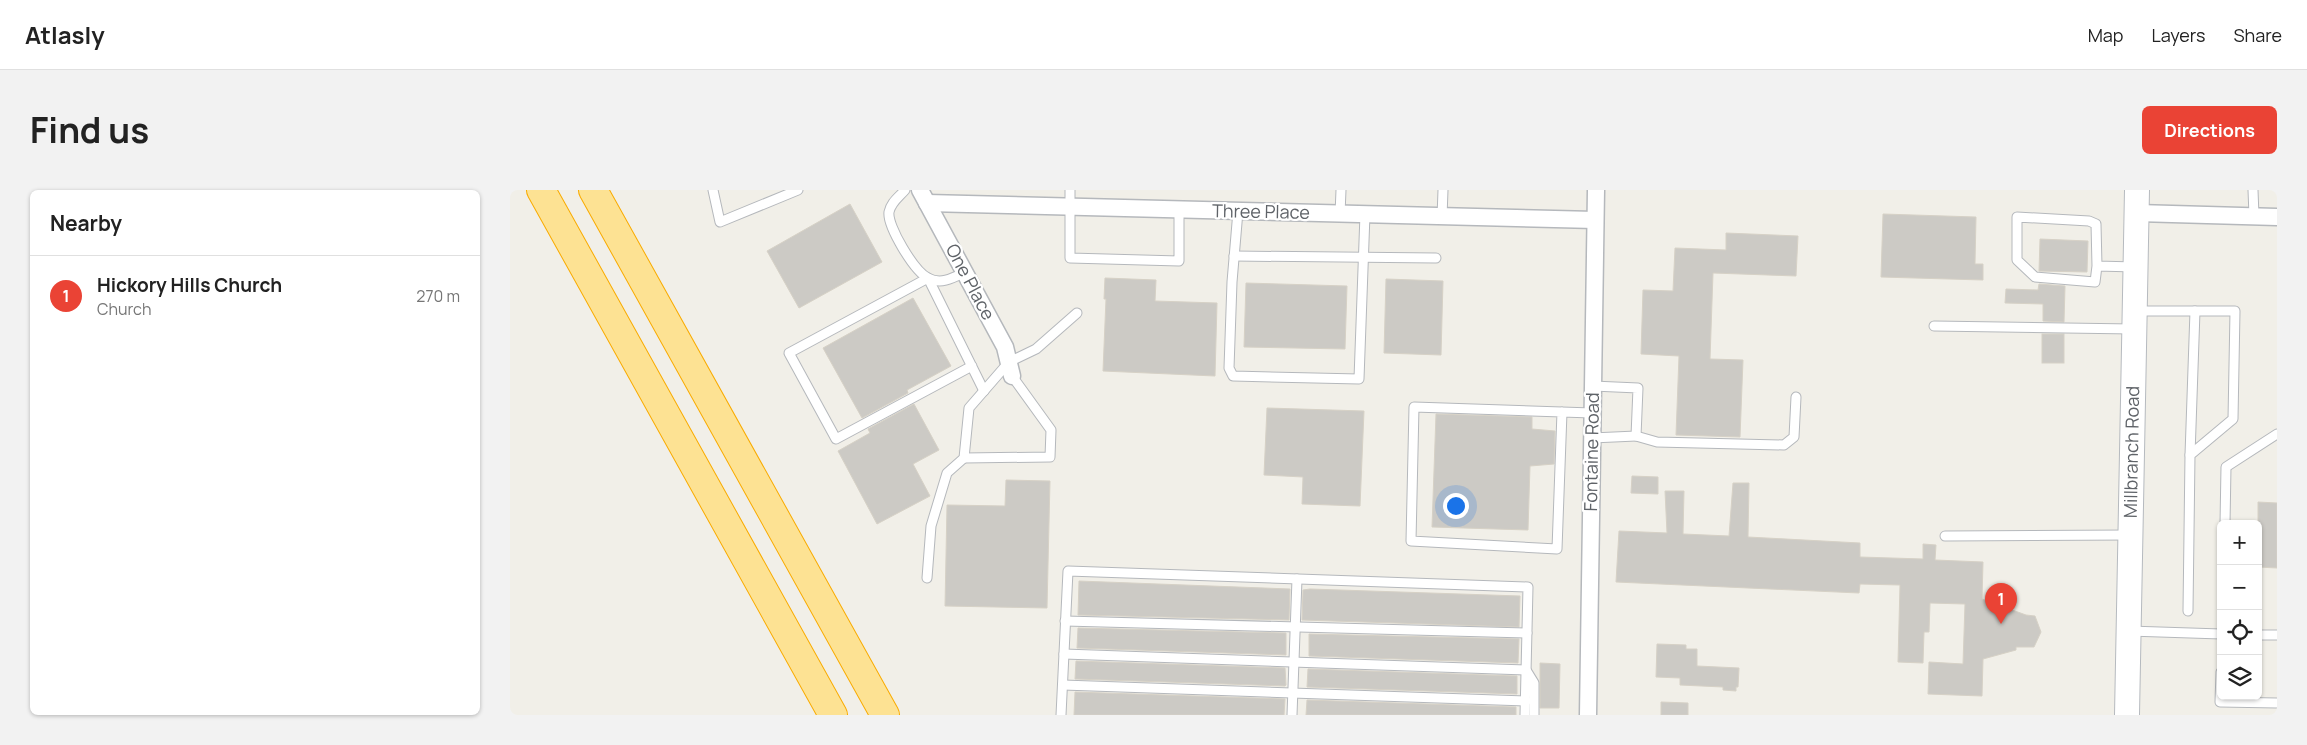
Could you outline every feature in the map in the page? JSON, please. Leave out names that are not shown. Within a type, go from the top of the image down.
[{"type":"highway","points":[[541,190],[833,715]]},
{"type":"highway","points":[[593,190],[885,715]]},
{"type":"main road","name":"Millbranch Road","points":[[2127,715],[2137,202]]},
{"type":"street","name":"Fontaine Road","points":[[1588,715],[1596,190]]},
{"type":"street","name":"Three Place","points":[[924,196],[1070,207],[1595,220]]},
{"type":"street","name":"One Place","points":[[924,196],[1005,347],[1011,369]]},
{"type":"street","points":[[2137,202],[2277,217]]},
{"type":"lane","points":[[712,190],[720,222],[798,190]]},
{"type":"lane","points":[[905,190],[892,202],[889,213],[900,246],[912,263],[928,278],[984,391]]},
{"type":"lane","points":[[1070,190],[1070,258],[1179,261],[1179,210]]},
{"type":"lane","points":[[1340,214],[1341,190]]},
{"type":"lane","points":[[1442,216],[1443,190]]},
{"type":"lane","points":[[2253,190],[2254,216]]},
{"type":"lane","points":[[1238,211],[1229,368],[1233,376],[1359,379],[1365,214]]},
{"type":"lane","points":[[2017,217],[2089,221],[2096,224],[2097,266],[2094,282],[2035,277],[2017,260],[2017,217]]},
{"type":"lane","points":[[1234,256],[1436,258]]},
{"type":"lane","points":[[2097,266],[2136,267]]},
{"type":"lane","points":[[965,272],[946,281],[928,278],[789,353],[836,438],[972,366]]},
{"type":"lane","points":[[2188,611],[2190,455],[2195,311]]},
{"type":"lane","points":[[1934,326],[2135,320],[2195,311],[2235,311],[2233,419],[2190,455]]},
{"type":"lane","points":[[964,458],[969,408],[984,391],[1077,313]]},
{"type":"lane","points":[[927,578],[931,526],[947,473],[964,458],[1050,457],[1051,430],[1011,369]]},
{"type":"lane","points":[[1593,386],[1638,388],[1636,436]]},
{"type":"lane","points":[[1592,438],[1636,436],[1657,442],[1784,445],[1794,437],[1796,397]]},
{"type":"lane","points":[[1562,412],[1557,549],[1411,541],[1414,407],[1592,413]]},
{"type":"lane","points":[[2225,520],[2226,467],[2277,434]]},
{"type":"lane","points":[[1945,536],[2130,535]]},
{"type":"lane","points":[[1061,715],[1068,571],[1528,587],[1525,715]]},
{"type":"lane","points":[[1292,715],[1297,579]]},
{"type":"lane","points":[[1065,621],[1527,633]]},
{"type":"lane","points":[[2129,631],[2217,634]]},
{"type":"lane","points":[[2262,635],[2277,635]]},
{"type":"lane","points":[[1064,654],[1526,670]]},
{"type":"lane","points":[[1526,670],[1534,683],[1534,715]]},
{"type":"lane","points":[[1062,684],[1526,700]]},
{"type":"lane","points":[[2220,700],[2220,702],[2277,703]]},
{"type":"building","points":[[850,204],[882,262],[799,308],[767,251]]},
{"type":"building","points":[[1883,214],[1976,217],[1975,264],[1983,264],[1983,280],[1881,277]]},
{"type":"building","points":[[1726,233],[1798,236],[1796,276],[1713,273],[1710,359],[1743,360],[1740,437],[1676,435],[1679,356],[1641,354],[1643,290],[1673,291],[1675,248],[1726,250]]},
{"type":"building","points":[[2040,239],[2088,241],[2087,272],[2039,271]]},
{"type":"building","points":[[1105,278],[1156,280],[1155,301],[1217,303],[1215,376],[1103,371]]},
{"type":"building","points":[[1386,279],[1443,281],[1441,355],[1384,353]]},
{"type":"building","points":[[1246,283],[1347,286],[1345,349],[1244,347]]},
{"type":"building","points":[[2039,284],[2065,286],[2064,322],[2043,321],[2043,304],[2005,303],[2006,289],[2038,290]]},
{"type":"building","points":[[913,298],[951,366],[907,390],[908,393],[862,418],[823,348]]},
{"type":"building","points":[[2042,334],[2064,334],[2064,363],[2042,363]]},
{"type":"building","points":[[914,404],[939,450],[913,464],[930,496],[877,524],[838,451],[870,433],[868,429]]},
{"type":"building","points":[[1267,408],[1364,411],[1360,506],[1302,504],[1303,477],[1264,475]]},
{"type":"building","points":[[1436,414],[1532,417],[1532,429],[1555,431],[1554,464],[1530,466],[1528,530],[1432,527]]},
{"type":"building","points":[[1632,476],[1658,477],[1658,494],[1631,493]]},
{"type":"building","points":[[1006,480],[1050,481],[1047,608],[945,606],[947,505],[1005,506]]},
{"type":"building","points":[[1733,483],[1749,483],[1748,537],[1860,543],[1860,557],[1923,559],[1923,544],[1936,545],[1935,560],[1983,562],[1982,599],[2026,615],[2035,616],[2041,632],[2034,647],[2016,647],[2016,650],[1983,659],[1982,696],[1928,694],[1929,662],[1963,664],[1965,604],[1930,603],[1929,632],[1924,632],[1923,663],[1898,662],[1900,585],[1860,584],[1859,593],[1616,582],[1619,531],[1667,533],[1665,491],[1684,491],[1683,534],[1729,536]]},
{"type":"building","points":[[2258,502],[2277,503],[2277,568],[2262,567],[2262,520],[2258,520]]},
{"type":"building","points":[[1079,581],[1290,589],[1289,620],[1078,615]]},
{"type":"building","points":[[1303,590],[1520,596],[1519,627],[1302,620]]},
{"type":"building","points":[[1078,628],[1286,633],[1286,655],[1077,648]]},
{"type":"building","points":[[1309,634],[1519,639],[1518,663],[1309,656]]},
{"type":"building","points":[[1657,644],[1686,645],[1686,649],[1697,649],[1697,666],[1739,668],[1736,691],[1723,690],[1723,687],[1680,685],[1680,678],[1656,677]]},
{"type":"building","points":[[1076,661],[1285,668],[1286,685],[1075,679]]},
{"type":"building","points":[[1540,663],[1560,664],[1559,708],[1540,708]]},
{"type":"building","points":[[1308,669],[1517,676],[1517,694],[1307,687]]},
{"type":"building","points":[[1075,692],[1285,699],[1284,715],[1074,715]]},
{"type":"building","points":[[1307,700],[1516,707],[1516,715],[1306,715]]},
{"type":"building","points":[[1661,702],[1688,703],[1688,715],[1661,715]]},
{"type":"place","name":"Hickory Hills Church","points":[[2001,624]]}]
